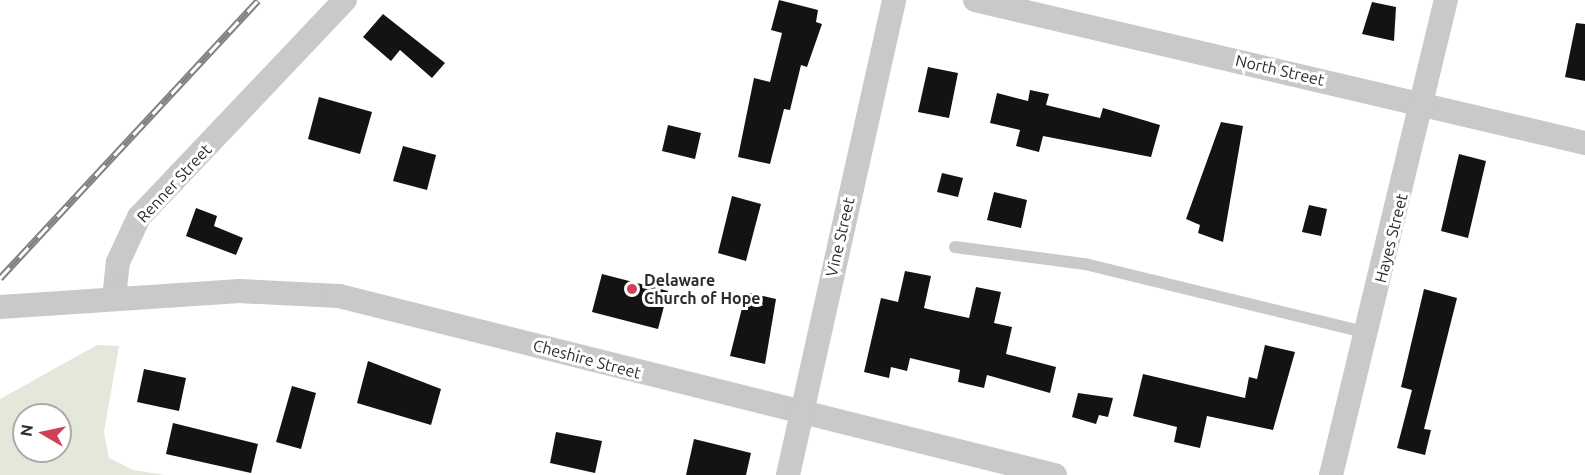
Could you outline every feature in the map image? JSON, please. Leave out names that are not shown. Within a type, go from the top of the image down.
[{"type":"street","name":"Renner Street","points":[[114,299],[118,262],[139,217],[345,0]]},
{"type":"street","name":"Vine Street","points":[[788,475],[894,0]]},
{"type":"street","name":"North Street","points":[[975,0],[1585,143]]},
{"type":"street","name":"Hayes Street","points":[[1331,475],[1368,333],[1446,0]]},
{"type":"street","name":"Cheshire Street","points":[[114,299],[239,291],[339,296],[800,414],[1055,475]]},
{"type":"street","points":[[0,307],[114,299]]},
{"type":"lane","points":[[955,247],[1085,264],[1368,333]]},
{"type":"shaded area","points":[[97,345],[119,346],[104,432],[109,458],[133,470],[165,475],[0,475],[0,399]]},
{"type":"building","points":[[779,0],[818,10],[816,22],[822,24],[807,67],[801,65],[790,110],[784,109],[770,164],[738,157],[754,78],[770,82],[782,33],[771,30]]},
{"type":"building","points":[[1372,2],[1396,7],[1394,41],[1362,34]]},
{"type":"building","points":[[383,14],[445,63],[432,78],[400,50],[391,61],[363,37]]},
{"type":"building","points":[[1576,23],[1585,24],[1585,81],[1565,77]]},
{"type":"building","points":[[928,67],[958,73],[949,118],[918,112]]},
{"type":"building","points":[[1030,90],[1049,94],[1046,105],[1100,118],[1103,108],[1160,125],[1151,157],[1043,136],[1039,152],[1016,146],[1020,130],[990,123],[997,93],[1028,101]]},
{"type":"building","points":[[319,97],[372,112],[360,154],[308,139]]},
{"type":"building","points":[[1221,122],[1243,126],[1223,242],[1198,233],[1200,225],[1186,219]]},
{"type":"building","points":[[668,125],[701,133],[695,159],[662,151]]},
{"type":"building","points":[[403,146],[436,155],[427,190],[393,181]]},
{"type":"building","points":[[1459,154],[1486,161],[1468,238],[1441,231]]},
{"type":"building","points":[[942,173],[963,178],[958,197],[937,192]]},
{"type":"building","points":[[994,192],[1027,200],[1021,228],[987,220]]},
{"type":"building","points":[[732,196],[761,204],[746,261],[718,253]]},
{"type":"building","points":[[1309,205],[1327,209],[1321,236],[1302,232]]},
{"type":"building","points":[[196,208],[217,216],[214,226],[243,238],[236,255],[186,236]]},
{"type":"building","points":[[905,271],[931,276],[924,308],[932,310],[969,318],[976,287],[1001,292],[994,323],[1012,327],[1006,354],[1056,367],[1050,393],[987,375],[984,388],[958,382],[960,370],[910,358],[907,371],[891,367],[889,378],[864,372],[881,298],[898,302]]},
{"type":"building","points":[[602,274],[668,291],[658,329],[592,312]]},
{"type":"building","points":[[1424,289],[1457,298],[1424,429],[1431,430],[1425,455],[1397,448],[1412,390],[1401,387]]},
{"type":"building","points":[[746,292],[776,299],[765,364],[730,356]]},
{"type":"building","points":[[1265,345],[1295,352],[1273,430],[1207,416],[1200,448],[1174,442],[1177,427],[1133,416],[1143,374],[1245,398],[1249,377],[1257,379]]},
{"type":"building","points":[[368,361],[441,389],[431,425],[357,403]]},
{"type":"building","points":[[144,369],[186,378],[179,411],[137,402]]},
{"type":"building","points":[[292,386],[316,393],[301,449],[276,442]]},
{"type":"building","points":[[1078,393],[1113,398],[1108,417],[1099,415],[1096,424],[1072,417]]},
{"type":"building","points":[[173,423],[258,444],[251,473],[166,454]]},
{"type":"building","points":[[556,432],[602,441],[595,473],[550,463]]},
{"type":"building","points":[[694,439],[751,453],[746,475],[686,475]]},
{"type":"railway","points":[[0,278],[258,0]]},
{"type":"place","name":"Delaware Church of Hope","points":[[632,289]]}]
